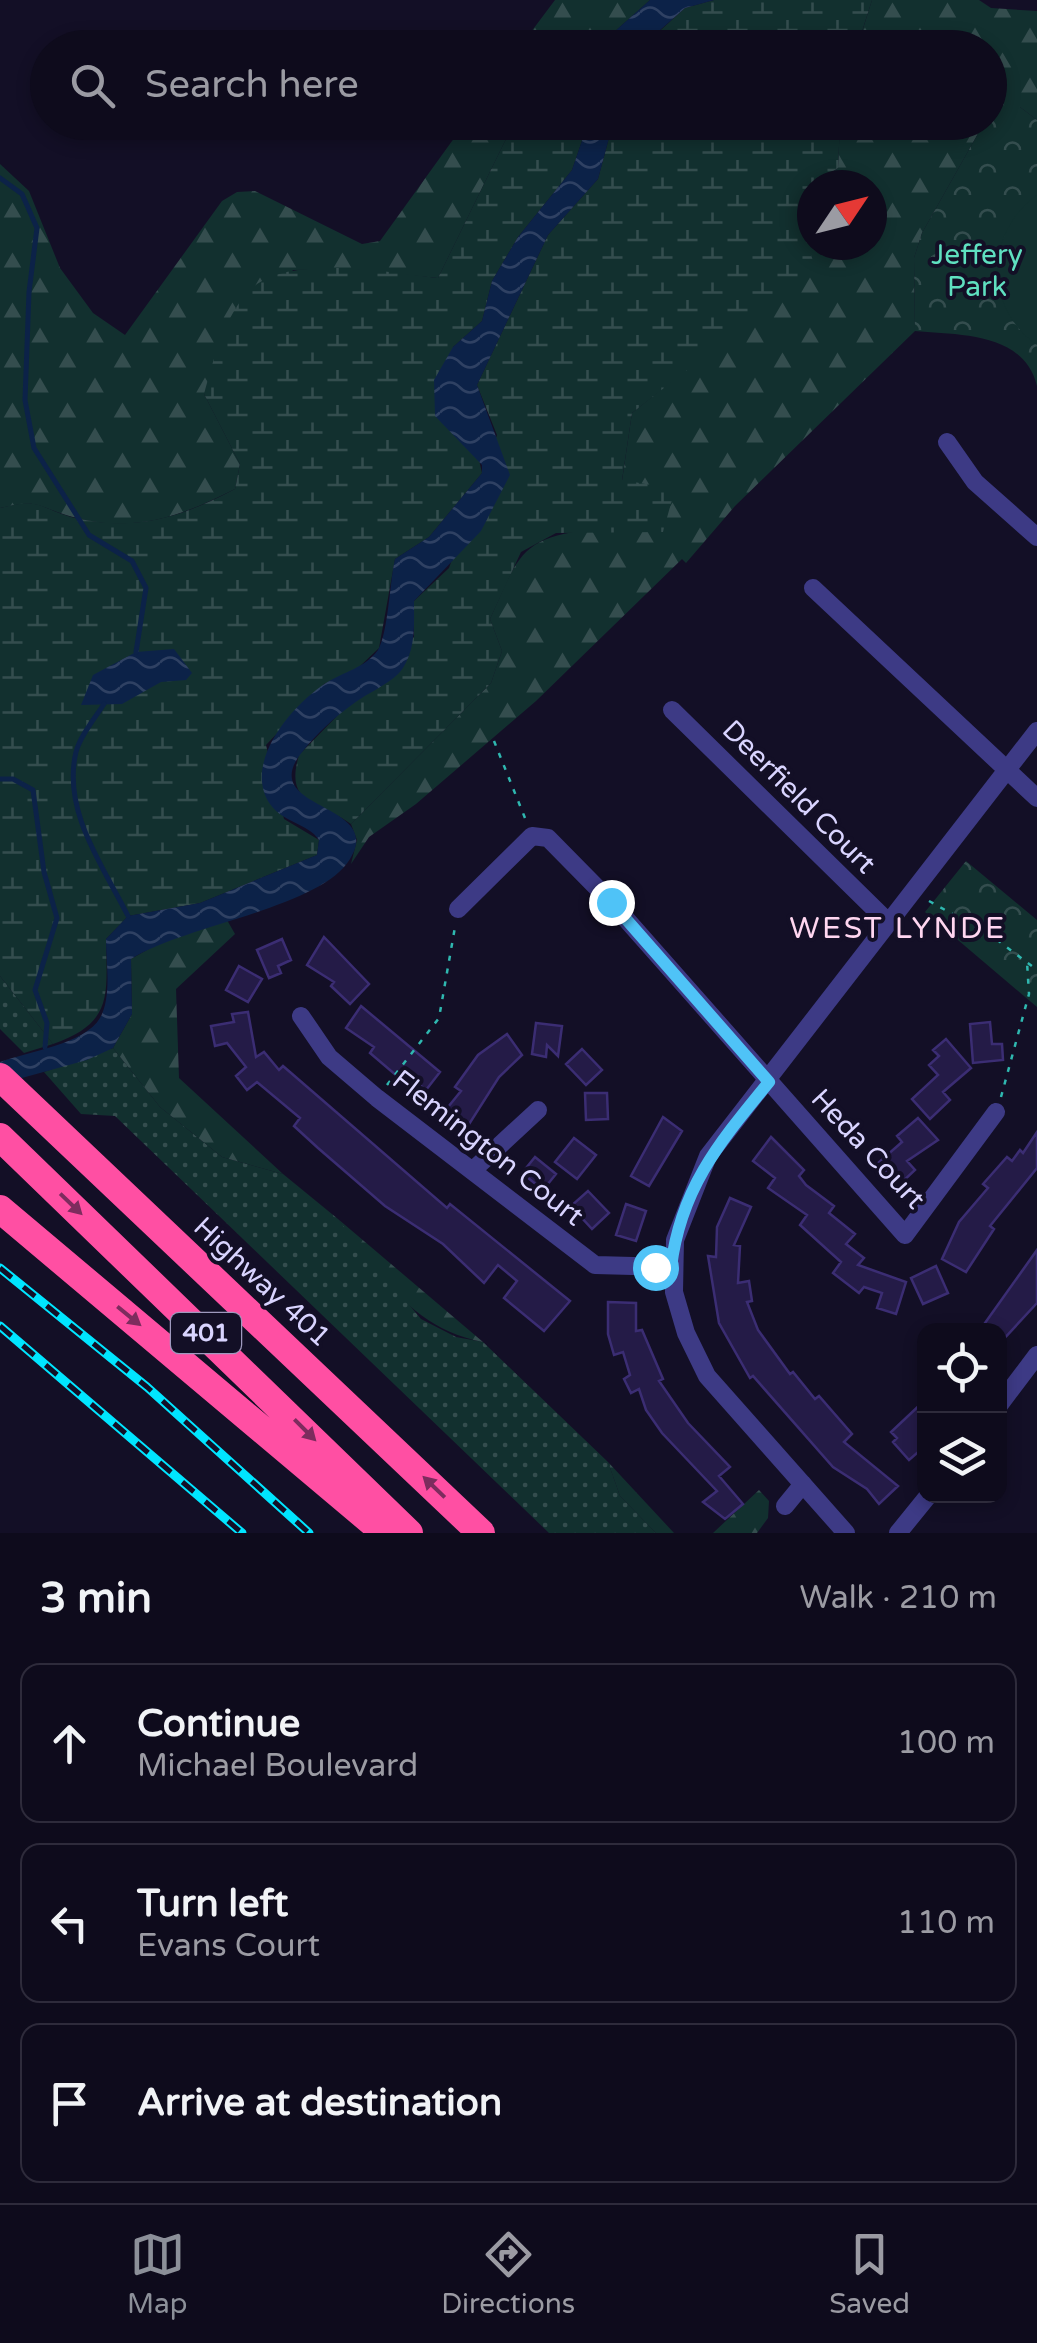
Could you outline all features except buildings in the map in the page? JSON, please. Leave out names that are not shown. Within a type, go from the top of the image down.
[{"type":"highway","name":"Highway 401","points":[[0,1078],[482,1533]]},
{"type":"highway","name":"401","points":[[0,1137],[409,1533]]},
{"type":"highway","points":[[0,1209],[385,1533]]},
{"type":"street","points":[[948,442],[975,482],[1037,537]]},
{"type":"street","points":[[813,588],[1037,798]]},
{"type":"street","name":"Deerfield Court","points":[[672,710],[888,922]]},
{"type":"street","points":[[846,1533],[707,1376],[686,1333],[671,1267],[688,1198],[708,1156],[1037,731]]},
{"type":"street","points":[[458,909],[532,836],[548,838],[769,1082]]},
{"type":"street","name":"Flemington Court","points":[[300,1016],[328,1056],[376,1098],[595,1265],[671,1267]]},
{"type":"street","name":"Heda Court","points":[[769,1082],[904,1236],[996,1112]]},
{"type":"street","points":[[472,1171],[538,1110]]},
{"type":"street","points":[[1007,1395],[1037,1355]]},
{"type":"street","points":[[785,1506],[803,1484]]},
{"type":"street","points":[[898,1533],[922,1503]]},
{"type":"path","points":[[494,741],[532,836]]},
{"type":"path","points":[[913,891],[992,936],[1037,970]]},
{"type":"path","points":[[376,1098],[438,1018],[458,909]]},
{"type":"path","points":[[996,1112],[1029,994],[1027,962]]},
{"type":"path","points":[[1029,994],[1037,992]]},
{"type":"green space","points":[[555,0],[650,0],[616,30],[532,30]]},
{"type":"green space","points":[[714,0],[872,0],[862,30],[661,30],[685,8]]},
{"type":"green space","points":[[872,0],[979,0],[991,8],[1037,11],[1037,120],[1020,107],[1007,110],[1007,30],[863,30]]},
{"type":"green space","name":"Jeffery Park","points":[[1007,106],[1020,107],[1037,120],[1037,386],[1030,368],[1004,346],[970,336],[915,331],[914,258],[922,233],[974,140],[1007,140]]},
{"type":"green space","points":[[453,140],[506,140],[438,278],[351,269],[293,270],[204,394],[240,464],[235,489],[176,514],[137,523],[95,522],[32,504],[0,508],[0,164],[29,191],[60,268],[93,313],[125,335],[222,201],[237,192],[255,191],[362,244],[380,241]]},
{"type":"green space","points":[[582,140],[572,170],[518,237],[492,281],[482,321],[453,347],[482,473],[429,537],[395,559],[379,648],[358,668],[324,684],[266,745],[284,819],[319,840],[317,855],[200,903],[128,916],[106,939],[105,992],[96,1017],[73,1036],[53,1044],[0,976],[0,508],[33,504],[97,522],[138,522],[177,514],[235,489],[240,464],[204,394],[225,330],[245,295],[261,281],[309,269],[438,278],[505,141]]},
{"type":"green space","points":[[608,140],[839,140],[838,168],[797,170],[797,260],[813,260],[816,269],[632,413],[622,480],[675,489],[663,532],[556,533],[521,552],[490,619],[502,651],[491,683],[351,824],[300,793],[296,784],[299,755],[414,637],[414,601],[449,568],[497,435],[477,385],[548,235],[598,179]]},
{"type":"green space","points":[[839,140],[974,140],[922,233],[914,258],[915,331],[735,506],[686,563],[682,559],[536,701],[416,804],[369,837],[351,864],[357,840],[351,824],[491,683],[502,651],[490,619],[515,566],[534,545],[548,538],[591,530],[622,481],[632,413],[688,368],[797,220],[797,260],[887,260],[887,170],[835,170]]},
{"type":"green space","points":[[1037,195],[1037,345],[1007,311],[998,270],[1000,249],[1008,229]]},
{"type":"green space","points":[[966,861],[1037,920],[1037,1007],[925,912]]},
{"type":"green space","points":[[227,920],[235,934],[176,989],[179,1078],[283,1174],[222,1157],[160,1107],[113,1048],[132,1014],[131,959],[172,936]]},
{"type":"green space","points":[[0,976],[53,1044],[24,1053],[0,1029]]},
{"type":"green space","points":[[113,1048],[160,1107],[222,1157],[283,1174],[338,1219],[421,1319],[456,1337],[483,1342],[608,1462],[620,1496],[656,1533],[549,1533],[115,1116],[81,1114],[44,1072]]},
{"type":"green space","points":[[338,1219],[483,1342],[436,1325],[416,1311],[399,1296]]},
{"type":"green space","points":[[608,1462],[674,1533],[656,1533],[620,1496]]},
{"type":"green space","points":[[759,1490],[769,1501],[768,1518],[757,1533],[713,1533]]},
{"type":"water","points":[[650,0],[714,0],[685,8],[660,30],[616,30]]},
{"type":"water","points":[[582,140],[608,140],[598,179],[548,235],[477,385],[510,475],[481,531],[414,601],[412,644],[403,668],[326,726],[292,770],[294,785],[305,796],[351,826],[356,840],[350,859],[311,891],[154,947],[131,959],[132,1014],[113,1048],[87,1060],[0,1084],[0,1062],[69,1041],[93,1027],[100,1018],[107,990],[106,939],[128,916],[200,903],[317,855],[319,840],[314,834],[270,804],[263,788],[266,753],[299,705],[378,650],[395,559],[429,537],[482,473],[482,465],[435,416],[434,380],[453,347],[482,321],[492,281],[518,237],[572,170]]},
{"type":"water","points":[[174,649],[192,673],[186,680],[161,682],[122,704],[81,705],[93,675],[136,652]]},
{"type":"waterway","points":[[0,178],[22,194],[37,228],[29,292],[25,400],[34,448],[89,535],[132,561],[146,588],[136,652]]},
{"type":"waterway","points":[[104,704],[76,752],[75,795],[87,837],[128,916]]},
{"type":"waterway","points":[[0,779],[13,779],[33,790],[44,872],[57,918],[35,990],[47,1023],[45,1047]]},
{"type":"railway","points":[[0,1268],[147,1387],[309,1533]]},
{"type":"railway","points":[[0,1326],[242,1533]]},
{"type":"district","name":"WEST LYNDE","points":[[898,928]]},
{"type":"route","points":[[611,902],[769,1082],[708,1156],[688,1198],[671,1267],[655,1267]]}]
